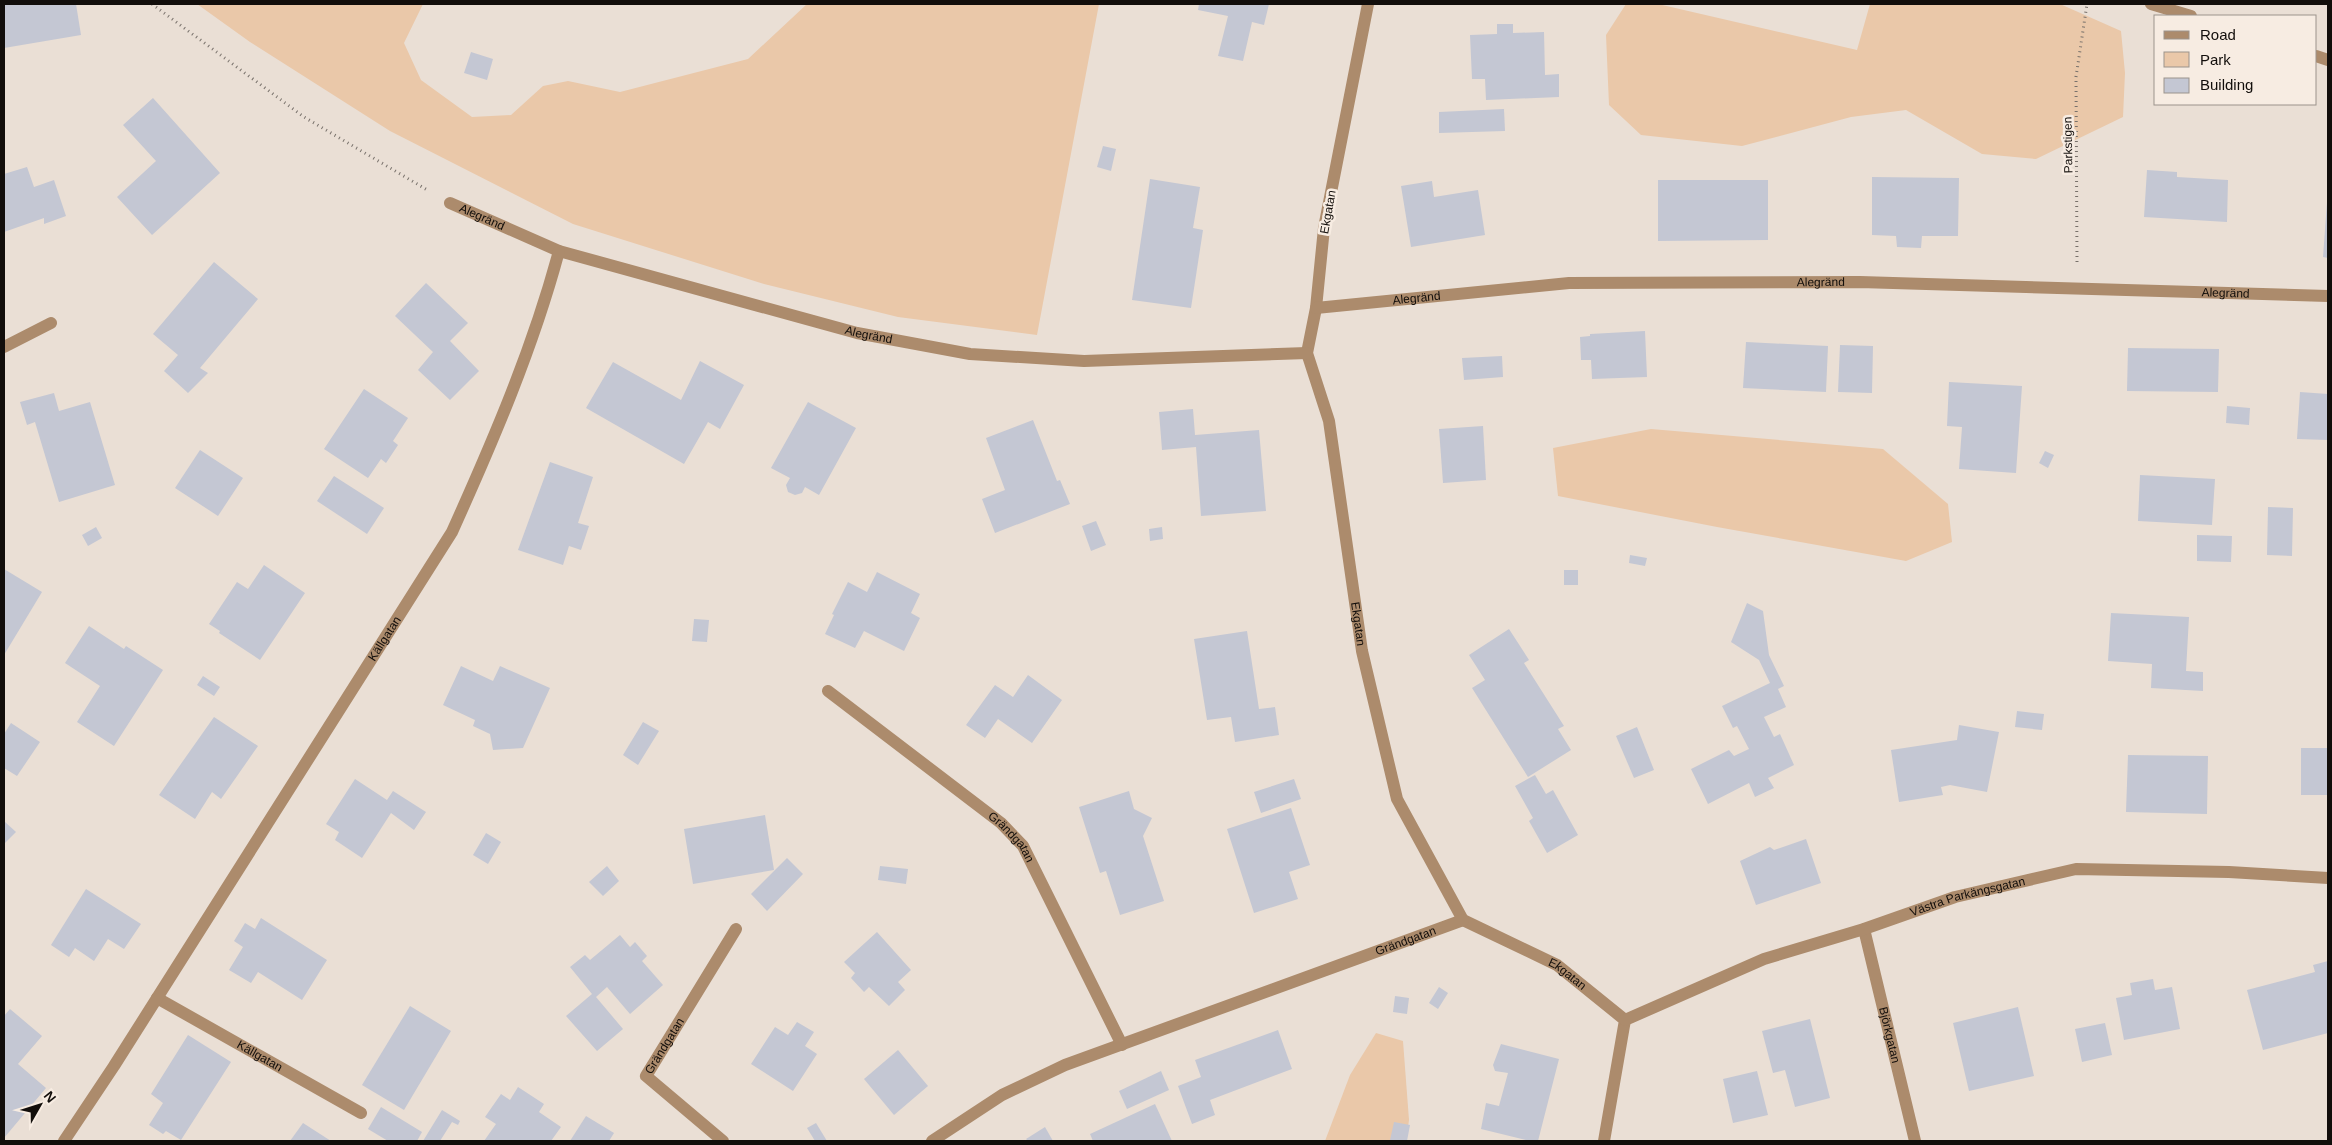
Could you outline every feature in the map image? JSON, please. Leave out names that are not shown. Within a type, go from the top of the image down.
[{"type":"street","name":"Ekgatan","points":[[1368,4],[1324,228],[1316,308],[1307,353],[1329,421],[1362,651],[1397,799],[1463,920],[1557,965],[1625,1020]]},
{"type":"street","points":[[2151,4],[2187,15]]},
{"type":"street","name":"Alegränd","points":[[450,203],[559,251],[857,333],[970,354],[1102,361],[1307,353]]},
{"type":"street","name":"Källgatan","points":[[64,1141],[157,998],[452,532],[494,437],[546,299],[559,251]]},
{"type":"street","name":"Alegränd","points":[[1316,308],[1569,283],[1860,282],[2328,296]]},
{"type":"street","points":[[4,347],[51,323]]},
{"type":"street","name":"Grändgatan","points":[[828,691],[1001,822],[1022,846],[1122,1045]]},
{"type":"street","name":"Västra Parkängsgatan","points":[[1625,1020],[1764,959],[1864,929],[1955,897],[2076,869],[2229,872],[2328,878]]},
{"type":"street","name":"Grändgatan","points":[[932,1141],[1002,1095],[1065,1065],[1463,920]]},
{"type":"street","name":"Grändgatan","points":[[723,1141],[646,1076],[736,929]]},
{"type":"street","name":"Björkgatan","points":[[1864,929],[1915,1141]]},
{"type":"street","name":"Källgatan","points":[[157,998],[361,1113]]},
{"type":"street","points":[[1604,1141],[1625,1020]]},
{"type":"path","points":[[152,4],[304,116],[450,203]]},
{"type":"path","name":"Parkstigen","points":[[2077,287],[2076,77],[2087,4]]},
{"type":"green space","points":[[197,4],[423,4],[404,43],[421,80],[472,117],[511,115],[543,86],[568,81],[620,92],[748,59],[807,4],[1099,4],[1037,335],[898,317],[764,284],[573,224],[390,131],[250,42]]},
{"type":"green space","points":[[1626,4],[1658,4],[1857,50],[1870,4],[2060,4],[2121,31],[2125,73],[2123,117],[2036,159],[1982,154],[1906,110],[1851,117],[1742,146],[1641,135],[1609,105],[1606,35]]},
{"type":"green space","points":[[1651,429],[1883,449],[1948,504],[1952,542],[1906,561],[1558,496],[1553,448]]},
{"type":"green space","points":[[1376,1033],[1403,1041],[1409,1120],[1406,1141],[1325,1141],[1350,1075]]},
{"type":"building","points":[[4,4],[76,4],[81,35],[4,48]]},
{"type":"building","points":[[1199,4],[1269,4],[1264,25],[1252,22],[1243,61],[1218,56],[1228,16],[1198,10]]},
{"type":"building","points":[[1497,24],[1513,24],[1513,33],[1544,32],[1545,75],[1559,74],[1559,97],[1486,100],[1485,79],[1472,79],[1470,35],[1497,34]]},
{"type":"building","points":[[471,52],[493,59],[487,80],[464,73]]},
{"type":"building","points":[[153,98],[220,173],[152,235],[117,197],[156,161],[123,125]]},
{"type":"building","points":[[1504,109],[1505,131],[1439,133],[1439,112]]},
{"type":"building","points":[[1103,146],[1116,149],[1111,171],[1097,167]]},
{"type":"building","points":[[27,167],[34,187],[54,180],[66,216],[44,224],[44,218],[4,232],[4,174]]},
{"type":"building","points":[[2147,170],[2177,172],[2177,177],[2228,180],[2227,222],[2144,217]]},
{"type":"building","points":[[1872,177],[1959,178],[1958,236],[1922,236],[1921,248],[1897,247],[1896,236],[1872,235]]},
{"type":"building","points":[[1150,179],[1200,187],[1193,228],[1203,230],[1191,308],[1132,300]]},
{"type":"building","points":[[1658,180],[1768,180],[1768,240],[1658,241]]},
{"type":"building","points":[[1432,181],[1434,197],[1478,190],[1485,235],[1411,247],[1401,186]]},
{"type":"building","points":[[2328,203],[2328,258],[2323,257]]},
{"type":"building","points":[[214,262],[258,299],[200,368],[208,373],[188,393],[164,371],[178,355],[153,334]]},
{"type":"building","points":[[426,283],[468,323],[450,341],[479,371],[450,400],[418,370],[433,352],[395,316]]},
{"type":"building","points":[[1645,331],[1647,377],[1592,379],[1591,360],[1581,360],[1580,337],[1590,336],[1590,334]]},
{"type":"building","points":[[1746,342],[1828,346],[1826,392],[1743,388]]},
{"type":"building","points":[[1840,345],[1873,346],[1872,393],[1838,392]]},
{"type":"building","points":[[2128,348],[2219,349],[2218,392],[2127,391]]},
{"type":"building","points":[[1502,356],[1503,377],[1464,380],[1462,358]]},
{"type":"building","points":[[700,361],[744,385],[720,429],[708,422],[684,464],[586,408],[613,362],[681,400]]},
{"type":"building","points":[[1949,382],[2022,386],[2016,473],[1959,469],[1962,427],[1947,426]]},
{"type":"building","points":[[364,389],[408,418],[393,441],[398,445],[386,463],[381,459],[368,478],[324,449]]},
{"type":"building","points":[[2300,392],[2328,394],[2328,440],[2297,439]]},
{"type":"building","points":[[54,393],[59,411],[90,402],[115,485],[59,502],[35,422],[27,425],[20,402]]},
{"type":"building","points":[[808,402],[856,428],[819,495],[805,487],[802,493],[795,495],[788,492],[786,485],[790,478],[771,468]]},
{"type":"building","points":[[2227,406],[2250,408],[2249,425],[2226,423]]},
{"type":"building","points":[[1193,409],[1195,435],[1259,430],[1266,511],[1201,516],[1196,447],[1162,450],[1159,412]]},
{"type":"building","points":[[1033,420],[1057,481],[1060,480],[1070,504],[995,533],[982,499],[1005,490],[986,438]]},
{"type":"building","points":[[1483,426],[1486,480],[1443,483],[1439,429]]},
{"type":"building","points":[[200,450],[243,478],[218,516],[175,488]]},
{"type":"building","points":[[2045,451],[2054,455],[2048,468],[2039,463]]},
{"type":"building","points":[[550,462],[593,477],[578,523],[589,526],[581,550],[569,546],[563,565],[518,550]]},
{"type":"building","points":[[2140,475],[2215,479],[2212,525],[2138,521]]},
{"type":"building","points":[[334,476],[384,508],[367,534],[317,501]]},
{"type":"building","points":[[2268,507],[2293,508],[2292,556],[2267,555]]},
{"type":"building","points":[[1096,521],[1106,545],[1091,551],[1082,526]]},
{"type":"building","points":[[96,527],[102,538],[88,546],[82,535]]},
{"type":"building","points":[[1162,527],[1163,539],[1150,541],[1149,529]]},
{"type":"building","points":[[2197,535],[2232,536],[2231,562],[2197,561]]},
{"type":"building","points":[[1630,555],[1647,558],[1645,566],[1629,563]]},
{"type":"building","points":[[264,565],[305,593],[260,660],[219,633],[220,631],[209,624],[237,582],[248,589]]},
{"type":"building","points":[[4,569],[42,592],[4,655]]},
{"type":"building","points":[[1564,570],[1578,570],[1578,585],[1564,585]]},
{"type":"building","points":[[877,572],[920,594],[911,613],[920,618],[904,651],[864,631],[855,648],[825,634],[834,615],[832,614],[848,582],[867,592]]},
{"type":"building","points":[[1747,603],[1763,611],[1769,655],[1784,686],[1778,689],[1786,707],[1764,717],[1774,737],[1780,734],[1794,765],[1768,778],[1774,788],[1755,797],[1749,783],[1708,804],[1691,769],[1729,750],[1734,756],[1749,749],[1737,726],[1733,728],[1722,706],[1770,683],[1759,660],[1731,642]]},
{"type":"building","points":[[2111,613],[2189,617],[2186,671],[2203,672],[2203,691],[2151,688],[2152,664],[2108,661]]},
{"type":"building","points":[[694,619],[709,620],[707,642],[692,641]]},
{"type":"building","points":[[89,626],[124,649],[126,646],[163,670],[114,746],[77,722],[100,686],[65,663]]},
{"type":"building","points":[[1509,629],[1529,660],[1524,663],[1564,726],[1558,729],[1571,750],[1528,777],[1472,688],[1485,680],[1469,655]]},
{"type":"building","points":[[1247,631],[1259,709],[1275,707],[1279,735],[1235,742],[1231,717],[1207,720],[1194,639]]},
{"type":"building","points":[[461,666],[493,681],[500,666],[550,688],[523,748],[493,750],[490,734],[473,726],[475,720],[443,705]]},
{"type":"building","points":[[1028,675],[1062,700],[1032,743],[998,719],[985,738],[966,725],[995,685],[1013,697]]},
{"type":"building","points":[[203,676],[220,687],[214,696],[197,685]]},
{"type":"building","points":[[2017,711],[2044,714],[2042,730],[2015,727]]},
{"type":"building","points":[[214,717],[258,746],[221,799],[212,792],[195,819],[159,795]]},
{"type":"building","points":[[643,722],[659,731],[638,765],[623,755]]},
{"type":"building","points":[[11,723],[40,742],[17,776],[4,768],[4,734]]},
{"type":"building","points":[[1959,725],[1999,732],[1987,792],[1950,785],[1941,787],[1943,795],[1899,802],[1891,750],[1957,740]]},
{"type":"building","points":[[1637,727],[1654,770],[1634,778],[1616,736]]},
{"type":"building","points":[[2301,748],[2328,748],[2328,795],[2301,795]]},
{"type":"building","points":[[2128,755],[2208,756],[2207,814],[2126,812]]},
{"type":"building","points":[[1535,775],[1546,794],[1553,790],[1578,835],[1547,853],[1529,821],[1533,818],[1515,786]]},
{"type":"building","points":[[355,779],[387,800],[393,791],[426,812],[414,830],[391,813],[362,858],[335,840],[339,832],[326,824]]},
{"type":"building","points":[[1294,779],[1301,799],[1261,813],[1254,792]]},
{"type":"building","points":[[1129,791],[1134,809],[1152,818],[1143,836],[1164,901],[1120,915],[1106,871],[1100,873],[1079,807]]},
{"type":"building","points":[[1291,808],[1310,865],[1289,872],[1298,899],[1254,913],[1227,829]]},
{"type":"building","points":[[765,815],[774,870],[693,884],[684,829]]},
{"type":"building","points":[[4,821],[16,832],[4,844]]},
{"type":"building","points":[[486,833],[501,842],[488,864],[473,855]]},
{"type":"building","points":[[1806,839],[1821,883],[1756,905],[1740,861],[1770,847],[1774,850]]},
{"type":"building","points":[[787,858],[803,874],[767,911],[751,894]]},
{"type":"building","points":[[607,866],[619,881],[603,896],[589,882]]},
{"type":"building","points":[[880,866],[908,869],[906,884],[878,880]]},
{"type":"building","points":[[86,889],[141,924],[124,949],[108,939],[94,961],[75,948],[69,957],[51,945]]},
{"type":"building","points":[[261,918],[327,960],[302,1000],[258,972],[251,983],[229,970],[243,947],[234,941],[245,923],[255,929]]},
{"type":"building","points":[[877,932],[911,970],[898,982],[905,990],[889,1006],[869,987],[864,992],[851,978],[855,973],[844,962]]},
{"type":"building","points":[[620,935],[630,947],[635,942],[647,956],[642,961],[663,985],[630,1014],[607,987],[596,997],[623,1029],[597,1051],[566,1016],[592,994],[570,967],[585,955],[590,960]]},
{"type":"building","points":[[2328,961],[2328,1033],[2263,1050],[2247,990],[2315,972],[2313,965]]},
{"type":"building","points":[[2153,979],[2155,990],[2172,987],[2180,1029],[2124,1040],[2116,998],[2132,995],[2130,983]]},
{"type":"building","points":[[1439,987],[1448,993],[1438,1009],[1429,1003]]},
{"type":"building","points":[[1395,996],[1409,998],[1407,1014],[1393,1012]]},
{"type":"building","points":[[410,1006],[451,1031],[404,1110],[362,1085]]},
{"type":"building","points":[[2018,1007],[2034,1076],[1969,1091],[1953,1023]]},
{"type":"building","points":[[10,1009],[42,1036],[18,1064],[46,1088],[4,1138],[4,1016]]},
{"type":"building","points":[[1810,1019],[1830,1098],[1795,1107],[1785,1070],[1773,1073],[1762,1031]]},
{"type":"building","points":[[797,1022],[814,1032],[805,1046],[817,1054],[793,1091],[751,1064],[775,1027],[788,1035]]},
{"type":"building","points":[[2105,1023],[2112,1055],[2082,1062],[2075,1029]]},
{"type":"building","points":[[1278,1030],[1292,1069],[1210,1100],[1215,1115],[1192,1124],[1178,1086],[1201,1077],[1195,1060]]},
{"type":"building","points":[[188,1035],[231,1062],[181,1140],[166,1131],[163,1134],[149,1125],[163,1103],[151,1094]]},
{"type":"building","points":[[1501,1044],[1559,1059],[1538,1141],[1530,1141],[1481,1129],[1486,1103],[1499,1106],[1508,1073],[1495,1071],[1493,1065]]},
{"type":"building","points":[[898,1050],[928,1086],[894,1115],[864,1079]]},
{"type":"building","points":[[1161,1071],[1169,1090],[1127,1109],[1119,1091]]},
{"type":"building","points":[[1757,1071],[1768,1115],[1733,1123],[1723,1079]]},
{"type":"building","points":[[518,1087],[544,1104],[539,1112],[561,1127],[551,1141],[484,1141],[496,1124],[485,1117],[501,1094],[510,1100]]},
{"type":"building","points":[[1155,1104],[1172,1141],[1093,1141],[1090,1134]]},
{"type":"building","points":[[381,1107],[422,1132],[417,1141],[388,1141],[368,1129]]},
{"type":"building","points":[[442,1110],[460,1121],[458,1125],[452,1122],[440,1141],[423,1141]]},
{"type":"building","points":[[586,1116],[614,1133],[609,1141],[570,1141]]},
{"type":"building","points":[[1394,1122],[1410,1125],[1407,1141],[1390,1140]]},
{"type":"building","points":[[303,1123],[331,1141],[290,1141]]},
{"type":"building","points":[[816,1123],[827,1141],[815,1141],[807,1128]]},
{"type":"building","points":[[1045,1127],[1053,1141],[1028,1141],[1026,1139]]}]
